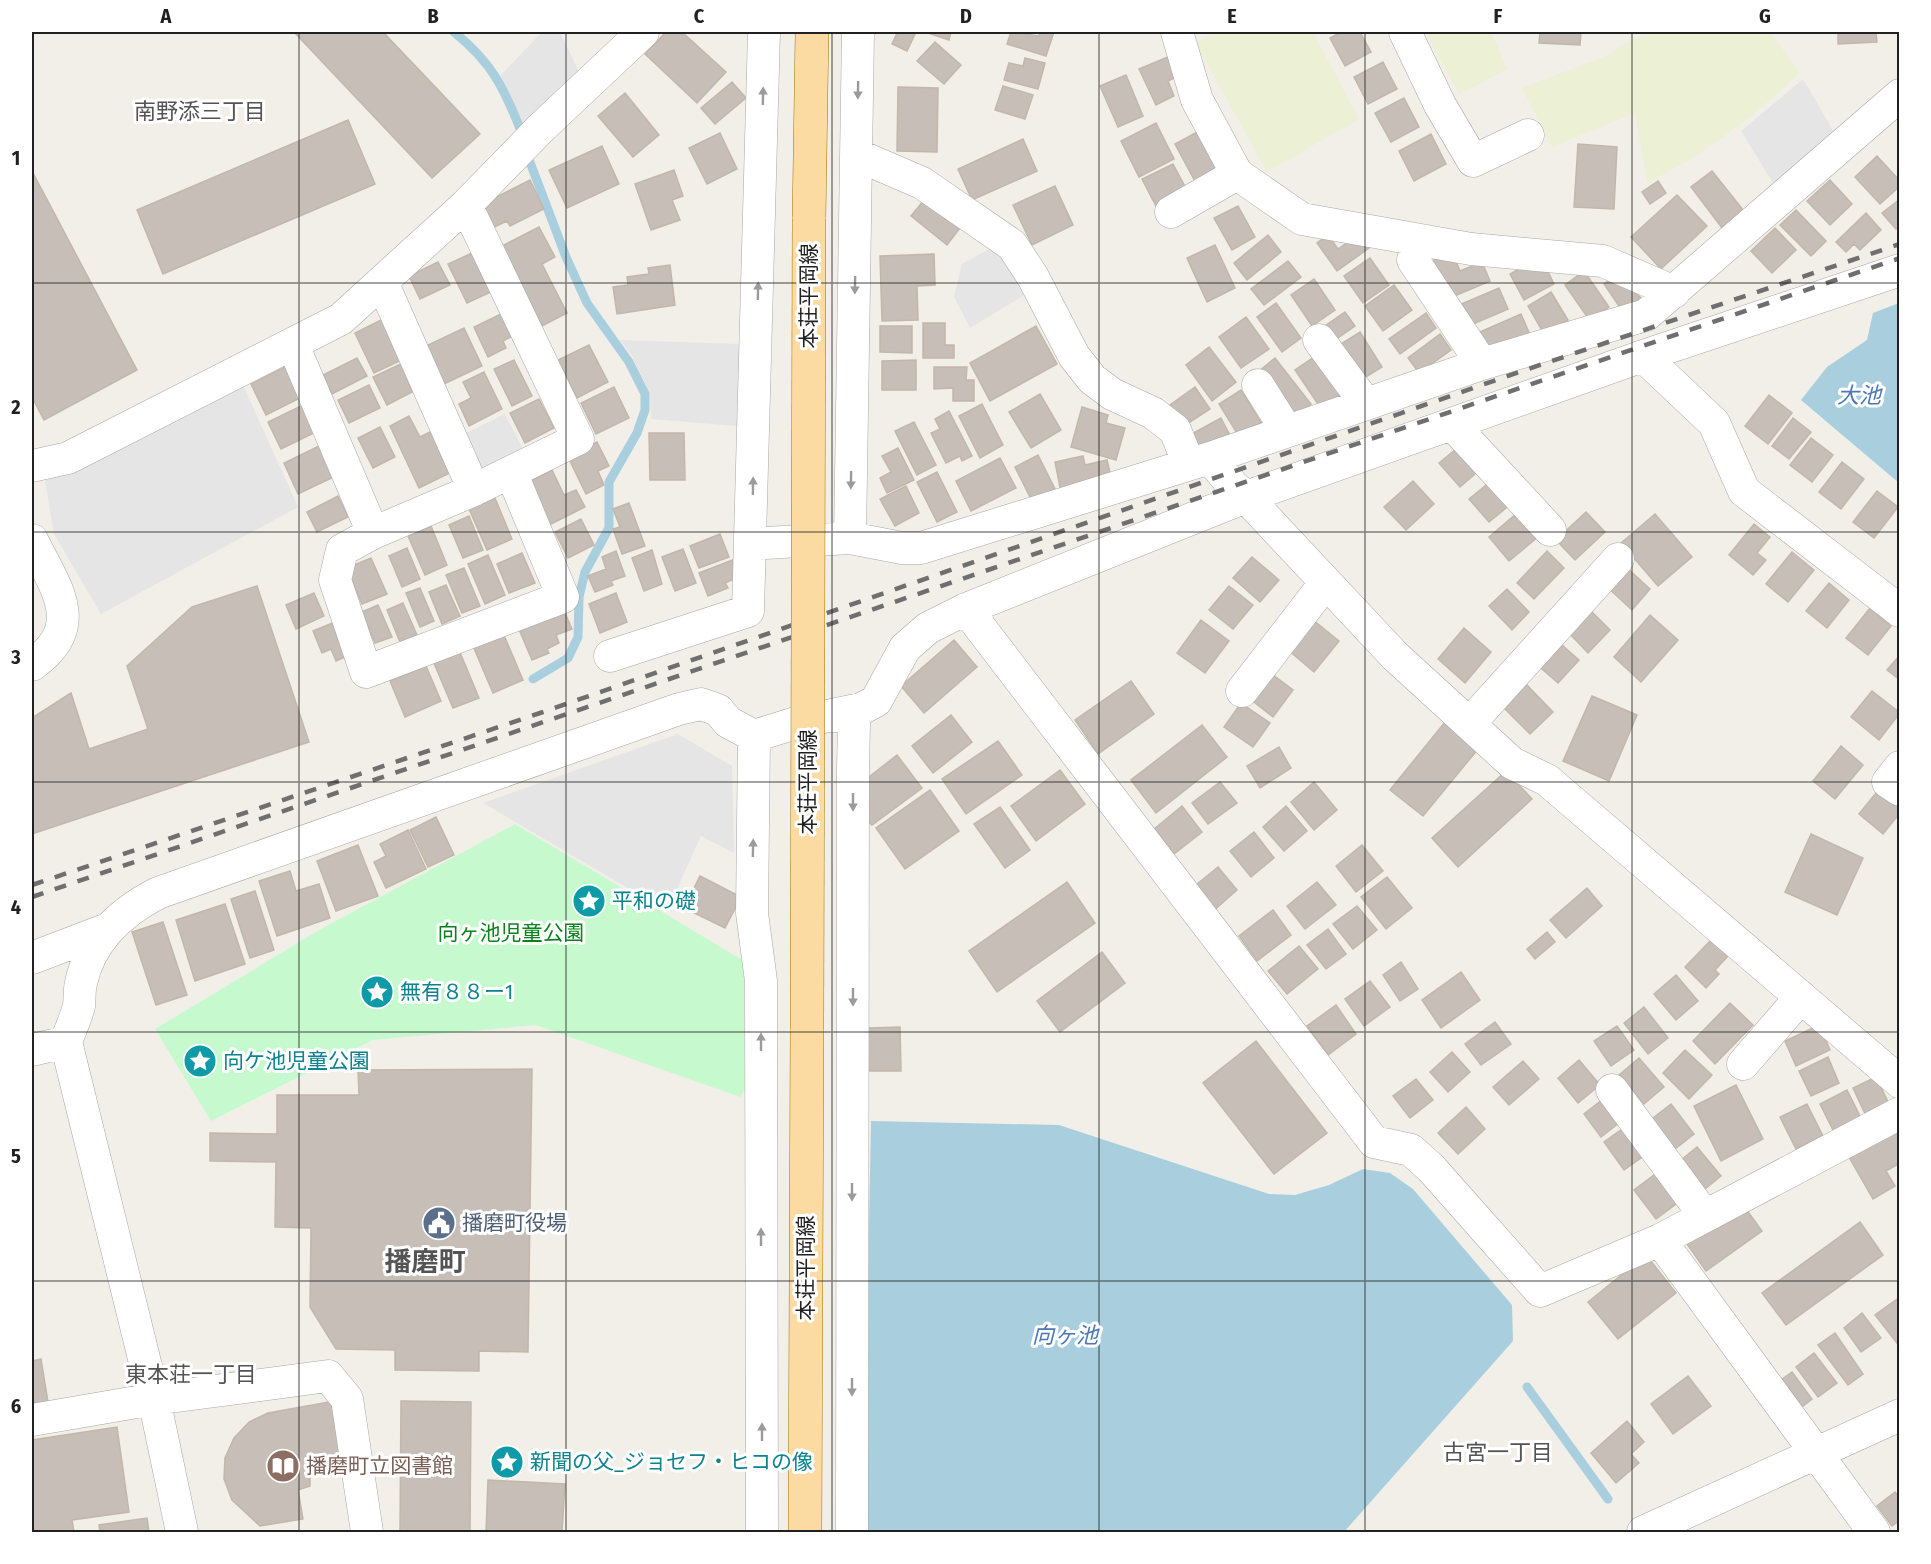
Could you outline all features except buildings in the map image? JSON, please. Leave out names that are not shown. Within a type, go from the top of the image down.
[{"type":"main road","name":"本荘平岡線","points":[[805,1533],[809,219],[812,32]]},
{"type":"street","points":[[32,466],[69,458],[232,372],[294,345],[341,319],[466,205],[540,129],[643,32]]},
{"type":"street","points":[[610,656],[748,611],[764,32]]},
{"type":"street","points":[[850,538],[858,32]]},
{"type":"street","points":[[1177,32],[1185,106],[1237,174],[1302,219],[1471,249],[1603,261],[1674,292]]},
{"type":"street","points":[[1405,32],[1440,105],[1473,161],[1528,135]]},
{"type":"street","points":[[751,544],[850,538],[902,548],[921,548],[1199,460],[1482,364],[1646,315],[1899,95]]},
{"type":"street","points":[[857,155],[922,183],[1012,244],[1033,277],[1074,356],[1092,379],[1112,394],[1153,413],[1175,429],[1199,460],[1246,497],[1395,656],[1512,763],[1547,780],[1899,1082]]},
{"type":"street","points":[[1171,212],[1237,174]]},
{"type":"street","points":[[466,205],[578,439],[512,472],[373,533],[342,550],[335,580],[366,672],[563,597],[512,472]]},
{"type":"street","points":[[1413,260],[1482,364]]},
{"type":"street","points":[[182,1533],[154,1399],[66,1042],[79,1005],[81,982],[87,967],[108,929],[116,919],[134,905],[158,893],[679,709],[701,704],[718,710],[728,722],[754,736],[861,709],[876,701],[905,648],[914,639],[928,628],[966,609],[1246,497],[1643,356],[1899,270]]},
{"type":"street","points":[[382,282],[474,489]]},
{"type":"street","points":[[1319,340],[1366,404]]},
{"type":"street","points":[[294,345],[373,533]]},
{"type":"street","points":[[1643,356],[1714,423],[1744,490],[1899,611]]},
{"type":"street","points":[[1258,385],[1287,431]]},
{"type":"street","points":[[1452,424],[1550,530]]},
{"type":"street","points":[[32,540],[62,598],[62,629],[47,655],[32,665]]},
{"type":"street","points":[[1470,724],[1618,559]]},
{"type":"street","points":[[1242,691],[1326,582]]},
{"type":"street","points":[[966,609],[1374,1142],[1411,1150],[1431,1168],[1540,1291],[1660,1240],[1899,1113]]},
{"type":"street","points":[[853,770],[892,670]]},
{"type":"street","points":[[828,716],[847,717],[854,723],[852,1533]]},
{"type":"street","points":[[754,736],[752,913],[760,981],[762,1533]]},
{"type":"street","points":[[1899,767],[1888,782],[1899,790]]},
{"type":"street","points":[[41,955],[108,929]]},
{"type":"street","points":[[41,955],[72,953],[87,967]]},
{"type":"street","points":[[1743,1064],[1801,997]]},
{"type":"street","points":[[32,1050],[66,1042]]},
{"type":"street","points":[[1612,1090],[1706,1216]]},
{"type":"street","points":[[1660,1240],[1818,1452],[1874,1533]]},
{"type":"street","points":[[32,1420],[154,1399],[328,1376],[347,1399],[367,1533]]},
{"type":"street","points":[[1643,1533],[1899,1415]]},
{"type":"green space","points":[[1214,32],[1313,32],[1359,119],[1267,172],[1196,43]]},
{"type":"green space","points":[[1425,32],[1491,32],[1507,69],[1459,94]]},
{"type":"green space","points":[[1645,32],[1770,32],[1800,73],[1747,120],[1688,161],[1647,183],[1635,113],[1552,147],[1522,88],[1606,56]]},
{"type":"green space","name":"向ヶ池児童公園","points":[[515,824],[744,961],[745,1089],[740,1097],[536,1025],[373,1040],[211,1121],[155,1029],[321,929]]},
{"type":"shaded area","points":[[542,32],[560,32],[582,78],[526,131],[501,75]]},
{"type":"shaded area","points":[[1803,79],[1838,139],[1778,191],[1741,131]]},
{"type":"shaded area","points":[[998,244],[1031,291],[970,328],[954,297],[962,264]]},
{"type":"shaded area","points":[[620,340],[740,344],[737,426],[651,419],[650,397],[646,385],[632,356]]},
{"type":"shaded area","points":[[242,383],[298,507],[101,614],[54,534],[45,481]]},
{"type":"shaded area","points":[[505,414],[526,455],[477,471],[460,436]]},
{"type":"shaded area","points":[[678,734],[732,766],[734,853],[701,836],[667,911],[483,803]]},
{"type":"water","name":"大池","points":[[1900,303],[1899,483],[1801,400],[1827,367],[1867,340],[1873,313]]},
{"type":"water","name":"向ヶ池","points":[[871,1121],[1059,1125],[1269,1194],[1295,1195],[1329,1185],[1363,1169],[1390,1173],[1413,1189],[1512,1305],[1513,1341],[1344,1532],[863,1532]]},
{"type":"waterway","points":[[454,32],[478,54],[495,76],[521,131]]},
{"type":"waterway","points":[[528,157],[566,257],[587,303],[629,362],[645,394],[645,410],[637,433],[609,482],[609,528],[585,572],[579,597],[578,637],[568,658],[533,679]]},
{"type":"waterway","points":[[1527,1387],[1608,1499]]},
{"type":"railway","points":[[32,885],[540,713],[1522,371],[1900,244]]},
{"type":"railway","points":[[32,897],[1900,258]]},
{"type":"place","name":"平和の礎","points":[[589,901]]},
{"type":"place","name":"無有８８ー1","points":[[377,992]]},
{"type":"place","name":"向ケ池児童公園","points":[[200,1061]]},
{"type":"place","name":"播磨町役場","points":[[439,1223]]},
{"type":"place","name":"新聞の父_ジョセフ・ヒコの像","points":[[507,1462]]},
{"type":"place","name":"播磨町立図書館","points":[[283,1466]]},
{"type":"district","name":"南野添三丁目","points":[[200,111]]},
{"type":"district","name":"播磨町","points":[[425,1262]]},
{"type":"district","name":"東本荘一丁目","points":[[191,1374]]},
{"type":"district","name":"古宮一丁目","points":[[1498,1452]]}]
